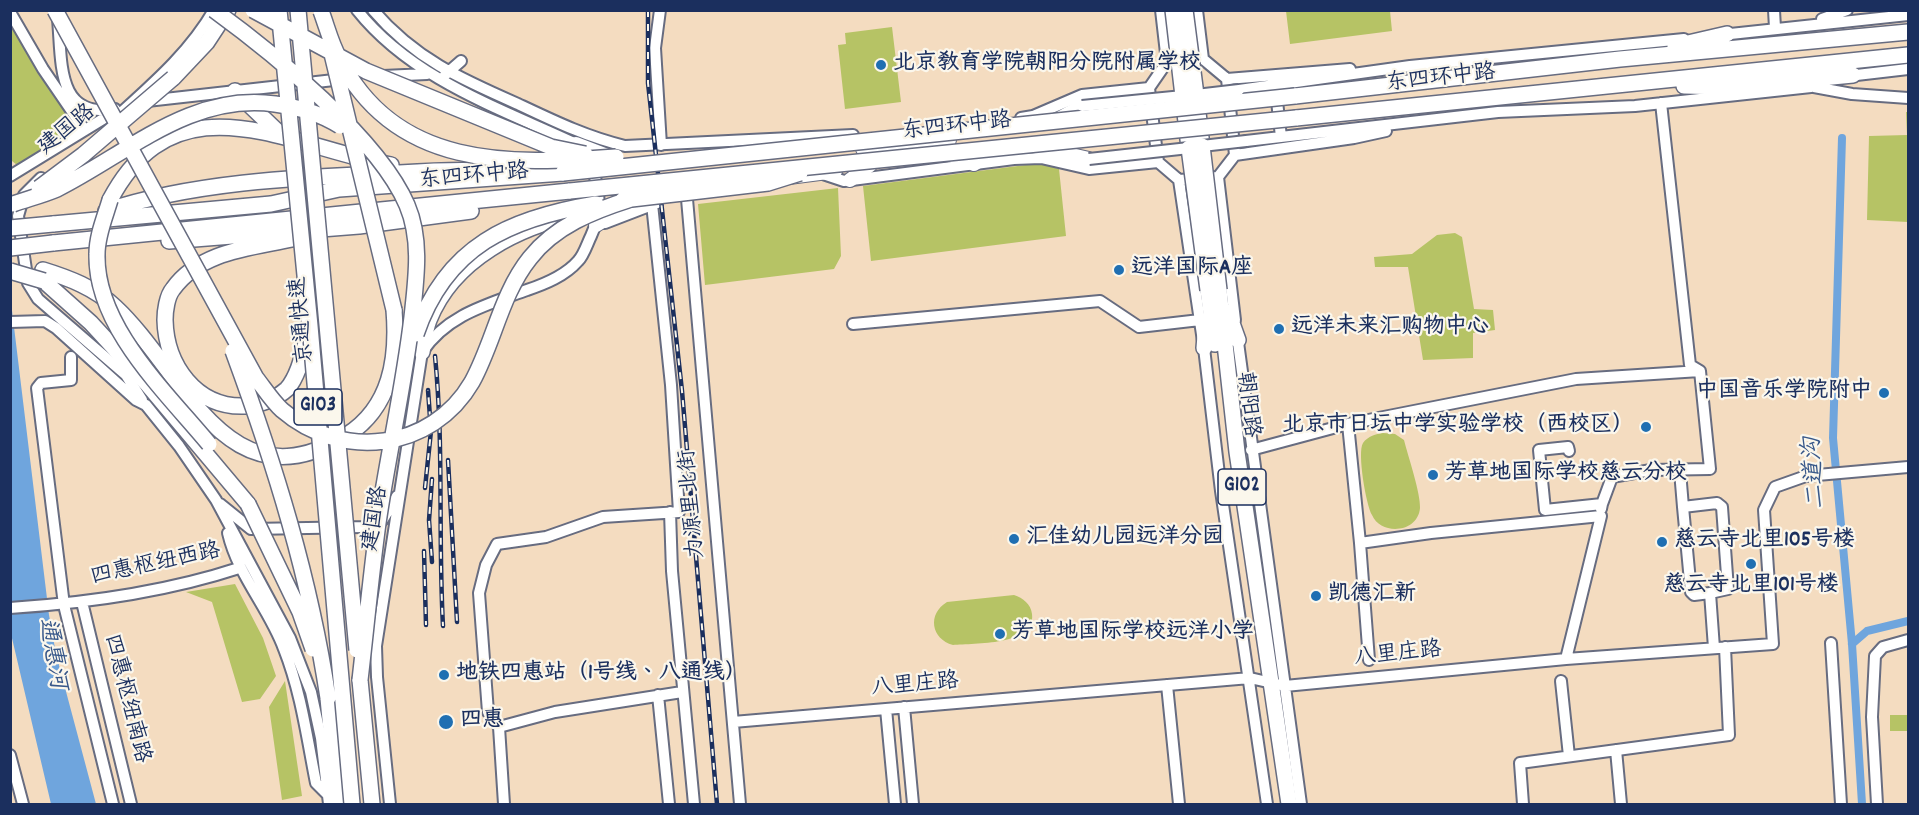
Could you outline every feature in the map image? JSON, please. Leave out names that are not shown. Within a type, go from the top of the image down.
[{"type":"highway","points":[[56,10],[256,378],[281,409],[333,439],[357,443],[399,439],[418,431],[433,421],[464,394],[484,355],[516,277],[531,256],[550,238],[642,200]]},
{"type":"highway","points":[[214,10],[241,30],[310,90],[363,140],[392,176],[408,207],[416,238],[417,274],[407,362],[378,522],[360,680]]},
{"type":"highway","points":[[12,204],[61,173],[173,78],[207,42],[228,10]]},
{"type":"highway","points":[[253,10],[377,75],[551,147],[609,157]]},
{"type":"highway","name":"京通快速","points":[[279,10],[310,326],[352,804]]},
{"type":"highway","name":"京通快速","points":[[298,10],[372,804]]},
{"type":"highway","name":"朝阳路","points":[[1173,10],[1189,95],[1267,682],[1281,804]]},
{"type":"highway","name":"朝阳路","points":[[1185,10],[1189,95]]},
{"type":"highway","points":[[321,11],[339,59],[368,101],[397,126],[429,144],[465,156],[551,162],[830,144]]},
{"type":"highway","points":[[10,270],[43,275],[85,286],[114,306],[175,373],[206,420],[229,438],[244,445],[280,456],[311,452],[334,443],[355,429],[384,395],[393,367],[396,337],[394,310],[321,11]]},
{"type":"highway","name":"东四环中路","points":[[10,228],[271,204],[339,189],[537,175],[1295,96],[1620,59],[1908,32]]},
{"type":"highway","points":[[1620,59],[1727,34]]},
{"type":"highway","name":"东四环中路","points":[[10,248],[1908,55]]},
{"type":"highway","points":[[1624,84],[1727,87],[1853,75]]},
{"type":"highway","points":[[235,91],[280,134]]},
{"type":"highway","points":[[12,204],[55,190],[176,120],[225,104],[260,102],[295,107],[329,119],[363,140]]},
{"type":"highway","points":[[328,698],[300,612],[248,504],[209,444],[127,343],[109,313],[99,284],[97,254],[110,200],[127,172],[145,154],[186,132],[207,127],[255,129],[280,134],[370,161],[434,172]]},
{"type":"highway","points":[[407,362],[426,305],[442,279],[473,249],[497,232],[524,220],[558,210],[768,183],[833,163]]},
{"type":"highway","points":[[80,220],[119,207],[266,181],[434,172],[450,169],[537,175]]},
{"type":"highway","points":[[175,373],[165,334],[165,311],[172,290],[202,263],[225,253],[359,226],[552,199],[570,191]]},
{"type":"highway","points":[[422,352],[429,321],[442,295],[464,270],[510,237],[551,222],[592,219]]},
{"type":"highway","points":[[60,243],[117,245],[359,226]]},
{"type":"highway","points":[[43,275],[147,384],[154,407],[248,504]]},
{"type":"highway","points":[[1214,290],[1238,340]]},
{"type":"highway","points":[[1204,348],[1214,290]]},
{"type":"highway","points":[[218,311],[286,504],[319,638],[328,698],[331,801]]},
{"type":"highway","points":[[188,390],[220,403],[251,406],[278,396],[288,387],[296,373],[310,326]]},
{"type":"highway","name":"朝阳路","points":[[1267,682],[1289,804]]},
{"type":"main road","name":"东四环中路","points":[[576,144],[640,168],[720,162],[1038,130],[1082,106]]},
{"type":"main road","name":"东四环中路","points":[[642,200],[723,185],[870,165],[1040,147],[1089,159]]},
{"type":"main road","points":[[954,156],[974,164],[992,152]]},
{"type":"main road","points":[[720,162],[723,185]]},
{"type":"main road","points":[[850,180],[870,165]]},
{"type":"main road","points":[[640,168],[636,177],[636,187],[642,200]]},
{"type":"street","points":[[56,10],[69,94],[79,106],[95,111],[114,109],[132,103],[364,76],[428,74],[444,76],[461,61]]},
{"type":"street","name":"建国路","points":[[214,10],[200,34],[132,103],[32,186],[24,195],[18,216],[28,283],[38,299],[126,375],[154,407],[216,500],[226,524],[277,610],[303,668],[311,692],[331,801]]},
{"type":"street","points":[[357,10],[373,30],[428,74]]},
{"type":"street","points":[[373,10],[415,52],[444,76],[576,144],[590,164],[597,180],[599,205],[592,219],[579,261],[551,282],[500,300],[452,321],[434,334],[422,352]]},
{"type":"street","points":[[660,10],[655,48],[661,145]]},
{"type":"street","points":[[1161,10],[1167,62],[1149,88],[1158,162],[1179,180],[1218,177],[1235,155],[1227,79],[1203,59],[1197,10]]},
{"type":"street","points":[[1774,10],[1775,28]]},
{"type":"street","points":[[1805,25],[1847,10]]},
{"type":"street","points":[[10,12],[43,69],[84,129]]},
{"type":"street","name":"东四环中路","points":[[1227,79],[1410,66],[1908,15]]},
{"type":"street","points":[[1167,62],[1203,59]]},
{"type":"street","name":"东四环中路","points":[[1082,106],[1276,86],[1410,66]]},
{"type":"street","name":"东四环中路","points":[[1089,159],[1450,118],[1661,102],[1811,87],[1853,75],[1908,69]]},
{"type":"street","name":"东四环中路","points":[[444,76],[590,137],[625,146],[844,136],[1033,116],[1082,95],[1149,88]]},
{"type":"street","points":[[1276,86],[1281,137]]},
{"type":"street","points":[[1811,87],[1851,94],[1908,98]]},
{"type":"street","points":[[1661,102],[1690,365],[1700,371]]},
{"type":"street","points":[[10,176],[84,129],[132,103]]},
{"type":"street","name":"东四环中路","points":[[1235,155],[1354,138],[1450,118]]},
{"type":"street","name":"东四环中路","points":[[821,173],[844,181],[974,164],[1041,158],[1089,169],[1158,162]]},
{"type":"street","name":"朝阳路","points":[[1218,177],[1251,450],[1267,682],[1267,804]]},
{"type":"street","name":"朝阳路","points":[[1179,180],[1204,348],[1221,491],[1267,682],[1301,804]]},
{"type":"street","name":"东四环中路","points":[[592,219],[618,220],[642,200],[687,200],[709,197],[739,183]]},
{"type":"street","points":[[504,804],[499,727],[488,712],[479,593],[486,565],[497,544],[546,537],[603,517],[679,512],[670,385],[642,200]]},
{"type":"street","name":"力源里北街","points":[[687,200],[741,804]]},
{"type":"street","points":[[853,324],[1100,302],[1139,327],[1200,320]]},
{"type":"street","points":[[10,322],[45,321],[56,328],[136,400],[154,407]]},
{"type":"street","name":"建国路","points":[[390,804],[376,677],[376,646],[422,352]]},
{"type":"street","points":[[71,357],[71,380],[41,383],[37,388],[64,604],[114,804]]},
{"type":"street","points":[[1251,450],[1348,424],[1576,379],[1700,371]]},
{"type":"street","points":[[1566,659],[1601,510],[1612,477],[1651,470],[1710,469],[1700,371]]},
{"type":"street","points":[[1348,424],[1369,660]]},
{"type":"street","points":[[1569,451],[1568,447],[1539,450],[1545,510],[1601,510]]},
{"type":"street","name":"八里庄路","points":[[733,722],[1167,685],[1267,682],[1773,644],[1764,510],[1774,487],[1806,476],[1908,467]]},
{"type":"street","points":[[1680,471],[1683,507],[1691,592],[1694,595],[1728,589],[1722,507],[1717,503],[1683,507]]},
{"type":"street","points":[[216,500],[250,529],[364,527],[382,521],[396,498],[403,478]]},
{"type":"street","points":[[1360,543],[1601,510]]},
{"type":"street","points":[[670,512],[682,692],[693,804]]},
{"type":"street","points":[[226,524],[239,567],[270,617],[284,648],[297,685],[316,783],[331,801]]},
{"type":"street","name":"四惠枢纽西路","points":[[10,608],[82,602],[196,580],[239,567]]},
{"type":"street","points":[[1523,804],[1520,763],[1729,735],[1720,647],[1710,593]]},
{"type":"street","name":"四惠枢纽南路","points":[[82,602],[131,804]]},
{"type":"street","points":[[1877,804],[1872,717],[1875,656],[1882,647],[1908,640]]},
{"type":"street","points":[[1831,643],[1841,804]]},
{"type":"street","points":[[1561,681],[1569,756]]},
{"type":"street","points":[[1167,685],[1179,804]]},
{"type":"street","points":[[499,727],[555,712],[682,692]]},
{"type":"street","points":[[658,695],[669,804]]},
{"type":"street","points":[[904,707],[914,804]]},
{"type":"street","points":[[886,709],[895,804]]},
{"type":"street","points":[[1616,750],[1621,804]]},
{"type":"street","points":[[10,755],[22,804]]},
{"type":"green space","points":[[1286,11],[1390,11],[1392,31],[1290,44]]},
{"type":"green space","points":[[10,21],[66,109],[70,123],[64,135],[17,165],[12,161],[11,146]]},
{"type":"green space","points":[[892,27],[901,102],[845,109],[838,45],[846,44],[845,33]]},
{"type":"green space","points":[[1906,112],[1908,112],[1908,222],[1867,220],[1869,136],[1907,135]]},
{"type":"green space","points":[[1041,163],[1059,169],[1066,236],[871,261],[863,186]]},
{"type":"green space","points":[[838,188],[841,256],[834,269],[705,285],[698,204]]},
{"type":"green space","points":[[1455,233],[1462,237],[1474,309],[1493,310],[1495,330],[1473,333],[1473,358],[1423,360],[1408,267],[1375,267],[1374,257],[1412,254],[1437,235]]},
{"type":"green space","points":[[1383,433],[1395,434],[1404,440],[1418,494],[1420,508],[1418,516],[1413,523],[1399,529],[1391,529],[1377,522],[1367,501],[1363,479],[1361,448],[1363,443],[1370,437]]},
{"type":"green space","points":[[235,584],[263,638],[276,676],[260,699],[242,702],[212,602],[186,592]]},
{"type":"green space","points":[[1014,595],[1026,602],[1032,614],[1031,624],[1024,632],[1014,637],[988,643],[953,645],[946,642],[936,632],[934,619],[936,613],[947,602]]},
{"type":"green space","points":[[285,681],[302,796],[282,800],[269,707]]},
{"type":"green space","points":[[1890,715],[1908,715],[1908,731],[1890,731]]},
{"type":"water","name":"通惠河","points":[[10,294],[49,615],[56,654],[96,804],[51,804],[11,634]]},
{"type":"waterway","name":"二道沟","points":[[1842,138],[1833,438],[1852,644],[1862,804]]},
{"type":"waterway","points":[[1852,644],[1867,631],[1908,621]]},
{"type":"railway","points":[[648,10],[648,83],[682,391],[717,804]]},
{"type":"railway","points":[[435,356],[438,390],[443,626]]},
{"type":"railway","points":[[425,488],[431,431],[428,390]]},
{"type":"railway","points":[[448,460],[457,622]]},
{"type":"railway","points":[[432,479],[429,520],[432,562]]},
{"type":"railway","points":[[424,551],[426,625]]},
{"type":"place","name":"北京教育学院朝阳分院附属学校","points":[[881,65]]},
{"type":"place","name":"远洋国际A座","points":[[1119,270]]},
{"type":"place","name":"远洋未来汇购物中心","points":[[1279,329]]},
{"type":"place","name":"中国音乐学院附中","points":[[1884,393]]},
{"type":"place","name":"北京市日坛中学实验学校（西校区）","points":[[1646,427]]},
{"type":"place","name":"芳草地国际学校慈云分校","points":[[1433,475]]},
{"type":"place","name":"汇佳幼儿园远洋分园","points":[[1014,539]]},
{"type":"place","name":"慈云寺北里105号楼","points":[[1662,542]]},
{"type":"place","name":"慈云寺北里101号楼","points":[[1751,564]]},
{"type":"place","name":"凯德汇新","points":[[1316,596]]},
{"type":"place","name":"芳草地国际学校远洋小学","points":[[1000,634]]},
{"type":"place","name":"地铁四惠站（1号线、八通线）","points":[[444,675]]},
{"type":"place","name":"四惠","points":[[446,722]]}]
